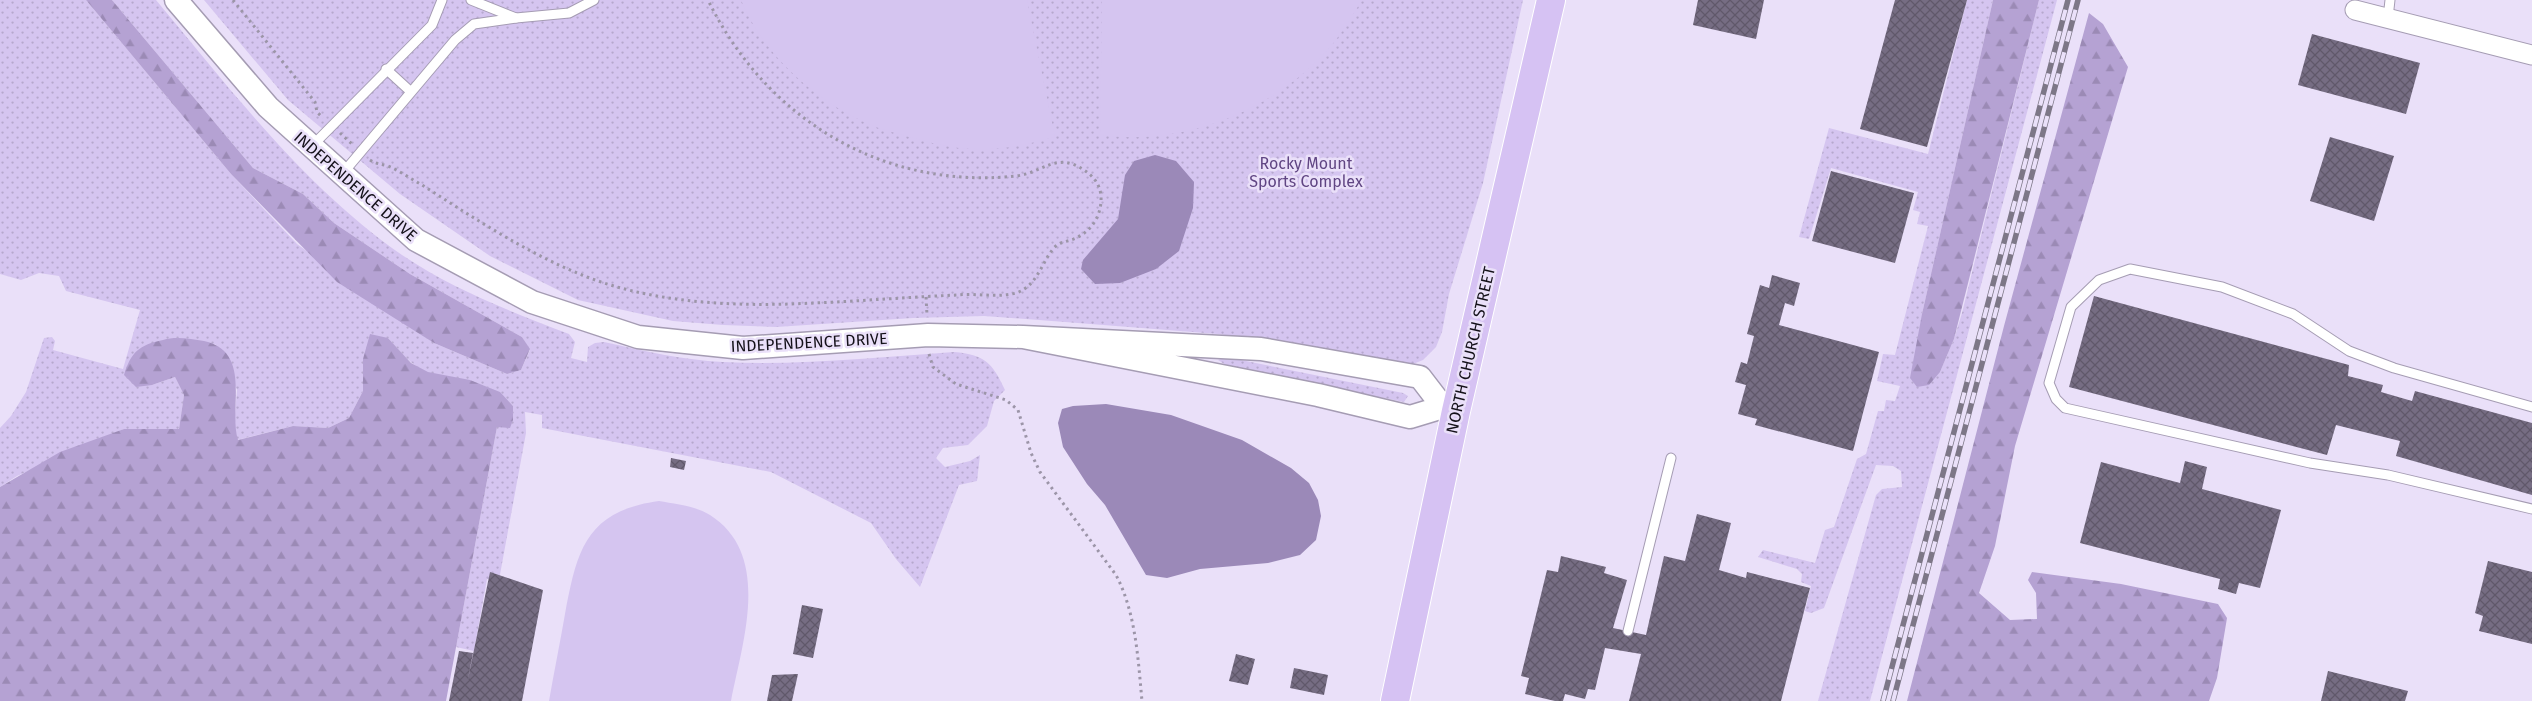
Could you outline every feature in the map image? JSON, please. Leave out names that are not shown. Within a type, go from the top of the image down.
[{"type":"main road","name":"NORTH CHURCH STREET","points":[[1394,701],[1449,409],[1551,0]]},
{"type":"street","name":"INDEPENDENCE DRIVE","points":[[176,0],[268,108],[416,240],[532,302],[638,336],[743,348],[928,335],[1023,337]]},
{"type":"street","points":[[2355,10],[2389,9],[2532,55]]},
{"type":"street","points":[[1023,337],[1308,394],[1410,417],[1449,409]]},
{"type":"street","points":[[1023,337],[1261,349],[1420,377],[1449,409]]},
{"type":"lane","points":[[311,147],[386,69],[432,25],[442,0]]},
{"type":"lane","points":[[471,0],[516,18]]},
{"type":"lane","points":[[341,175],[454,40],[474,24],[569,13],[594,0]]},
{"type":"lane","points":[[386,69],[410,91]]},
{"type":"lane","points":[[2532,407],[2394,368],[2349,351],[2292,314],[2222,287],[2130,269],[2099,280],[2071,307],[2049,383],[2056,399],[2065,408],[2310,463],[2388,475],[2532,509]]},
{"type":"lane","points":[[1628,631],[1671,458]]},
{"type":"path","points":[[232,0],[315,102],[317,112],[374,164],[386,165],[415,181],[510,241],[584,276],[621,287],[666,298],[776,305],[1002,295],[1021,291],[1036,277],[1053,249],[1078,237],[1097,220],[1101,206],[1100,191],[1095,179],[1072,163],[1058,162],[1045,165],[1032,173],[1016,176],[955,178],[884,162],[848,146],[810,124],[777,97],[740,54],[722,27],[708,0]]},
{"type":"path","points":[[926,297],[927,317]]},
{"type":"path","points":[[929,356],[933,367],[956,384],[1006,400],[1018,410],[1031,453],[1040,472],[1116,575],[1124,591],[1137,648],[1142,701]]},
{"type":"green space","points":[[0,0],[86,0],[231,174],[297,244],[434,343],[507,374],[521,370],[530,350],[522,337],[410,274],[334,223],[303,194],[253,168],[112,0],[156,0],[241,103],[301,169],[333,200],[402,255],[422,268],[463,290],[505,309],[569,334],[575,342],[571,358],[587,362],[588,347],[595,343],[604,342],[678,357],[723,362],[810,362],[954,352],[980,358],[991,366],[1005,390],[994,401],[987,426],[968,445],[943,448],[936,458],[945,467],[970,461],[980,455],[977,481],[959,485],[920,587],[896,559],[871,523],[771,472],[542,428],[542,415],[525,412],[526,433],[499,580],[487,579],[474,651],[456,647],[497,427],[513,406],[502,396],[483,385],[429,373],[417,367],[388,338],[363,359],[363,391],[349,418],[328,428],[293,426],[237,440],[234,426],[237,390],[215,344],[152,385],[175,377],[184,395],[179,429],[124,429],[17,476],[0,487],[0,428],[11,416],[26,392],[44,338],[52,337],[55,341],[53,350],[123,369],[140,310],[66,291],[59,276],[39,273],[21,280],[0,274]]},
{"type":"green space","points":[[86,0],[112,0],[253,168],[303,194],[334,223],[410,274],[522,337],[530,349],[521,370],[507,374],[434,343],[337,282],[231,174]]},
{"type":"green space","name":"Rocky Mount Sports Complex","points":[[204,0],[1523,0],[1483,183],[1449,294],[1442,332],[1436,347],[1423,360],[1408,366],[1298,345],[1218,334],[984,316],[913,318],[776,327],[723,325],[673,321],[578,300],[490,256],[400,194],[288,100]]},
{"type":"green space","points":[[741,0],[1027,0],[1055,137],[1006,147],[969,149],[924,141],[866,123],[827,101],[792,73],[762,39]]},
{"type":"green space","points":[[1102,0],[1362,0],[1328,50],[1275,94],[1248,109],[1220,121],[1191,130],[1161,135],[1130,137],[1100,135]]},
{"type":"green space","points":[[1967,0],[1993,0],[1922,314],[1940,372],[1954,339],[1962,313],[2039,0],[2057,0],[1870,701],[1818,701],[1876,495],[1882,489],[1902,487],[1901,471],[1893,466],[1876,465],[1824,608],[1811,613],[1805,611],[1811,586],[1801,582],[1802,574],[1797,569],[1758,557],[1763,550],[1815,563],[1825,530],[1834,527],[1857,459],[1866,454],[1878,411],[1884,411],[1886,400],[1895,401],[1900,386],[1877,381],[1883,354],[1895,355],[1928,226],[1917,224],[1920,212],[1913,210],[1918,192],[1831,168],[1809,239],[1799,237],[1829,128],[1928,154]]},
{"type":"green space","points":[[1993,0],[2039,0],[1954,339],[1940,372],[1929,385],[1917,387],[1910,378],[1922,314]]},
{"type":"green space","points":[[2089,13],[2103,24],[2128,67],[2015,446],[1995,546],[1979,593],[2010,620],[2037,619],[2036,593],[2028,580],[2032,572],[2121,584],[2218,604],[2227,618],[2217,678],[2209,701],[1907,701],[2004,326]]},
{"type":"green space","points":[[370,334],[388,338],[411,363],[428,372],[470,380],[500,392],[513,406],[513,420],[510,428],[497,427],[446,701],[0,701],[0,487],[60,452],[124,429],[179,429],[184,395],[175,377],[152,385],[136,387],[124,375],[133,355],[137,351],[148,344],[173,338],[204,341],[219,347],[229,357],[234,369],[238,440],[293,426],[328,428],[349,418],[363,391],[363,359]]},
{"type":"green space","points":[[1226,357],[1403,393],[1408,396],[1404,402],[1229,367],[1218,360]]},
{"type":"green space","points":[[659,501],[692,507],[710,515],[729,532],[741,553],[747,576],[748,601],[746,627],[731,701],[549,701],[569,591],[574,571],[589,537],[600,524],[615,514],[634,506]]},
{"type":"shaded area","points":[[1155,155],[1176,161],[1194,182],[1193,208],[1179,251],[1156,269],[1120,283],[1095,284],[1081,269],[1083,260],[1118,219],[1125,175],[1134,161]]},
{"type":"shaded area","points":[[1106,404],[1171,415],[1242,440],[1291,468],[1309,483],[1318,500],[1321,516],[1316,540],[1300,555],[1268,563],[1200,569],[1167,578],[1146,575],[1105,505],[1087,484],[1063,447],[1058,423],[1062,409],[1073,406]]},
{"type":"building","points":[[1698,0],[1764,0],[1756,39],[1693,25]]},
{"type":"building","points":[[1895,0],[1967,0],[1927,147],[1860,129]]},
{"type":"building","points":[[2312,34],[2420,63],[2406,114],[2298,85]]},
{"type":"building","points":[[2330,137],[2394,156],[2374,221],[2310,201]]},
{"type":"building","points":[[1831,171],[1914,193],[1895,263],[1812,241]]},
{"type":"building","points":[[1772,275],[1800,283],[1794,306],[1785,303],[1779,325],[1879,352],[1853,451],[1755,425],[1757,419],[1738,414],[1746,385],[1735,382],[1741,362],[1747,364],[1754,336],[1747,334],[1760,285],[1769,288]]},
{"type":"building","points":[[2094,296],[2349,365],[2348,376],[2383,385],[2381,392],[2412,401],[2415,391],[2532,423],[2532,495],[2396,456],[2400,441],[2336,425],[2327,455],[2069,387]]},
{"type":"building","points":[[671,458],[686,461],[684,470],[670,467]]},
{"type":"building","points":[[2185,461],[2207,467],[2202,489],[2281,510],[2260,588],[2239,583],[2236,594],[2218,589],[2220,579],[2080,543],[2101,462],[2180,483]]},
{"type":"building","points":[[1697,514],[1731,523],[1719,570],[1746,578],[1747,572],[1810,588],[1781,701],[1629,701],[1641,654],[1605,648],[1595,690],[1588,689],[1585,699],[1565,694],[1563,701],[1555,701],[1525,694],[1529,678],[1521,676],[1547,570],[1558,572],[1561,556],[1606,567],[1604,573],[1627,580],[1613,628],[1646,635],[1664,556],[1685,561]]},
{"type":"building","points":[[2488,561],[2532,572],[2532,644],[2479,631],[2483,616],[2475,613]]},
{"type":"building","points":[[490,572],[543,590],[522,701],[449,701],[459,651],[473,653],[468,679]]},
{"type":"building","points":[[802,605],[823,609],[813,658],[793,654]]},
{"type":"building","points":[[1236,654],[1255,659],[1248,685],[1229,681]]},
{"type":"building","points":[[1294,668],[1328,675],[1324,695],[1290,688]]},
{"type":"building","points":[[2328,671],[2408,691],[2405,701],[2321,701]]},
{"type":"building","points":[[798,674],[792,701],[767,701],[772,675]]},
{"type":"railway","points":[[1883,701],[2068,0]]},
{"type":"railway","points":[[1893,701],[2078,0]]}]
